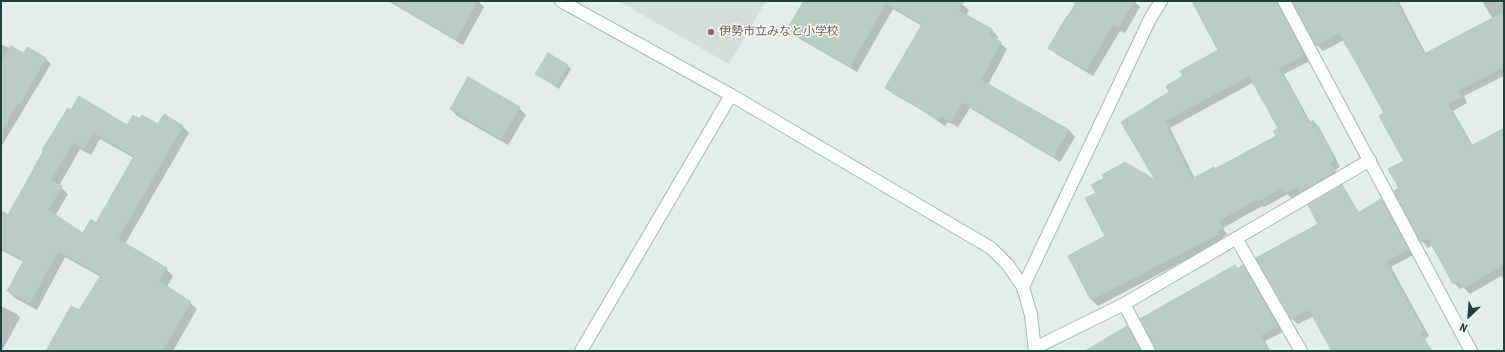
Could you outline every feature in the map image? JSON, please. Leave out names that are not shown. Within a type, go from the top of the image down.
[{"type":"street","points":[[561,1],[731,95],[991,248],[1008,266],[1023,287],[1031,315],[1035,350],[1124,304],[1370,160]]},
{"type":"street","points":[[1023,287],[1150,19],[1161,1]]},
{"type":"street","points":[[1284,1],[1471,351]]},
{"type":"street","points":[[581,351],[731,95]]},
{"type":"street","points":[[1236,238],[1301,351]]},
{"type":"street","points":[[1124,304],[1149,351]]},
{"type":"shaded area","name":"伊勢市立みなと小学校","points":[[618,1],[766,1],[729,64]]},
{"type":"building","points":[[391,1],[477,1],[456,40]]},
{"type":"building","points":[[804,1],[964,1],[959,11],[992,29],[989,35],[1001,42],[981,80],[1069,130],[1053,157],[963,102],[951,122],[941,116],[938,120],[885,88],[922,24],[886,3],[850,67],[787,29]]},
{"type":"building","points":[[1073,1],[1134,1],[1118,28],[1113,25],[1086,70],[1048,48],[1067,16],[1069,17],[1077,4]]},
{"type":"building","points":[[1192,1],[1277,1],[1303,53],[1303,56],[1279,68],[1309,123],[1313,120],[1330,150],[1334,161],[1330,163],[1335,172],[1300,192],[1298,187],[1285,193],[1282,188],[1257,202],[1256,200],[1218,221],[1222,228],[1217,231],[1219,234],[1091,300],[1068,256],[1105,236],[1085,198],[1096,193],[1091,185],[1104,178],[1102,175],[1125,162],[1155,180],[1121,122],[1169,92],[1166,86],[1183,76],[1180,71],[1218,50]],"holes":[[[1249,76],[1278,128],[1273,131],[1276,136],[1215,169],[1214,167],[1192,179],[1165,121]]]},
{"type":"building","points":[[1292,1],[1396,1],[1424,54],[1504,12],[1504,67],[1458,90],[1462,97],[1448,104],[1471,146],[1504,128],[1504,265],[1463,288],[1459,281],[1453,284],[1428,238],[1421,242],[1394,191],[1399,188],[1388,169],[1404,161],[1379,116],[1384,113],[1358,66],[1339,33],[1316,46]]},
{"type":"building","points":[[11,46],[24,53],[27,47],[46,58],[20,104],[18,103],[1,133],[1,62]]},
{"type":"building","points":[[548,53],[568,65],[556,86],[535,74]]},
{"type":"building","points":[[468,77],[520,107],[501,139],[450,109]]},
{"type":"building","points":[[79,96],[127,125],[133,115],[140,119],[142,115],[158,124],[164,114],[183,126],[118,239],[167,268],[159,281],[191,302],[162,351],[46,351],[71,306],[79,310],[101,275],[58,251],[30,303],[7,291],[24,260],[1,248],[1,211],[8,215],[44,150],[42,150],[68,108],[71,110]],"holes":[[[93,133],[134,156],[96,223],[91,219],[83,233],[48,210],[62,186],[51,180],[73,143],[83,149]]]},
{"type":"building","points":[[1342,185],[1358,213],[1381,199],[1408,249],[1386,262],[1424,331],[1420,333],[1431,351],[1332,351],[1309,310],[1291,319],[1256,258],[1318,224],[1308,205]]},
{"type":"building","points":[[1235,265],[1237,269],[1243,265],[1278,326],[1260,336],[1269,351],[1156,351],[1140,319]]},
{"type":"building","points":[[1127,326],[1141,351],[1085,351]]},
{"type":"place","name":"伊勢市立みなと小学校","points":[[711,32]]}]
